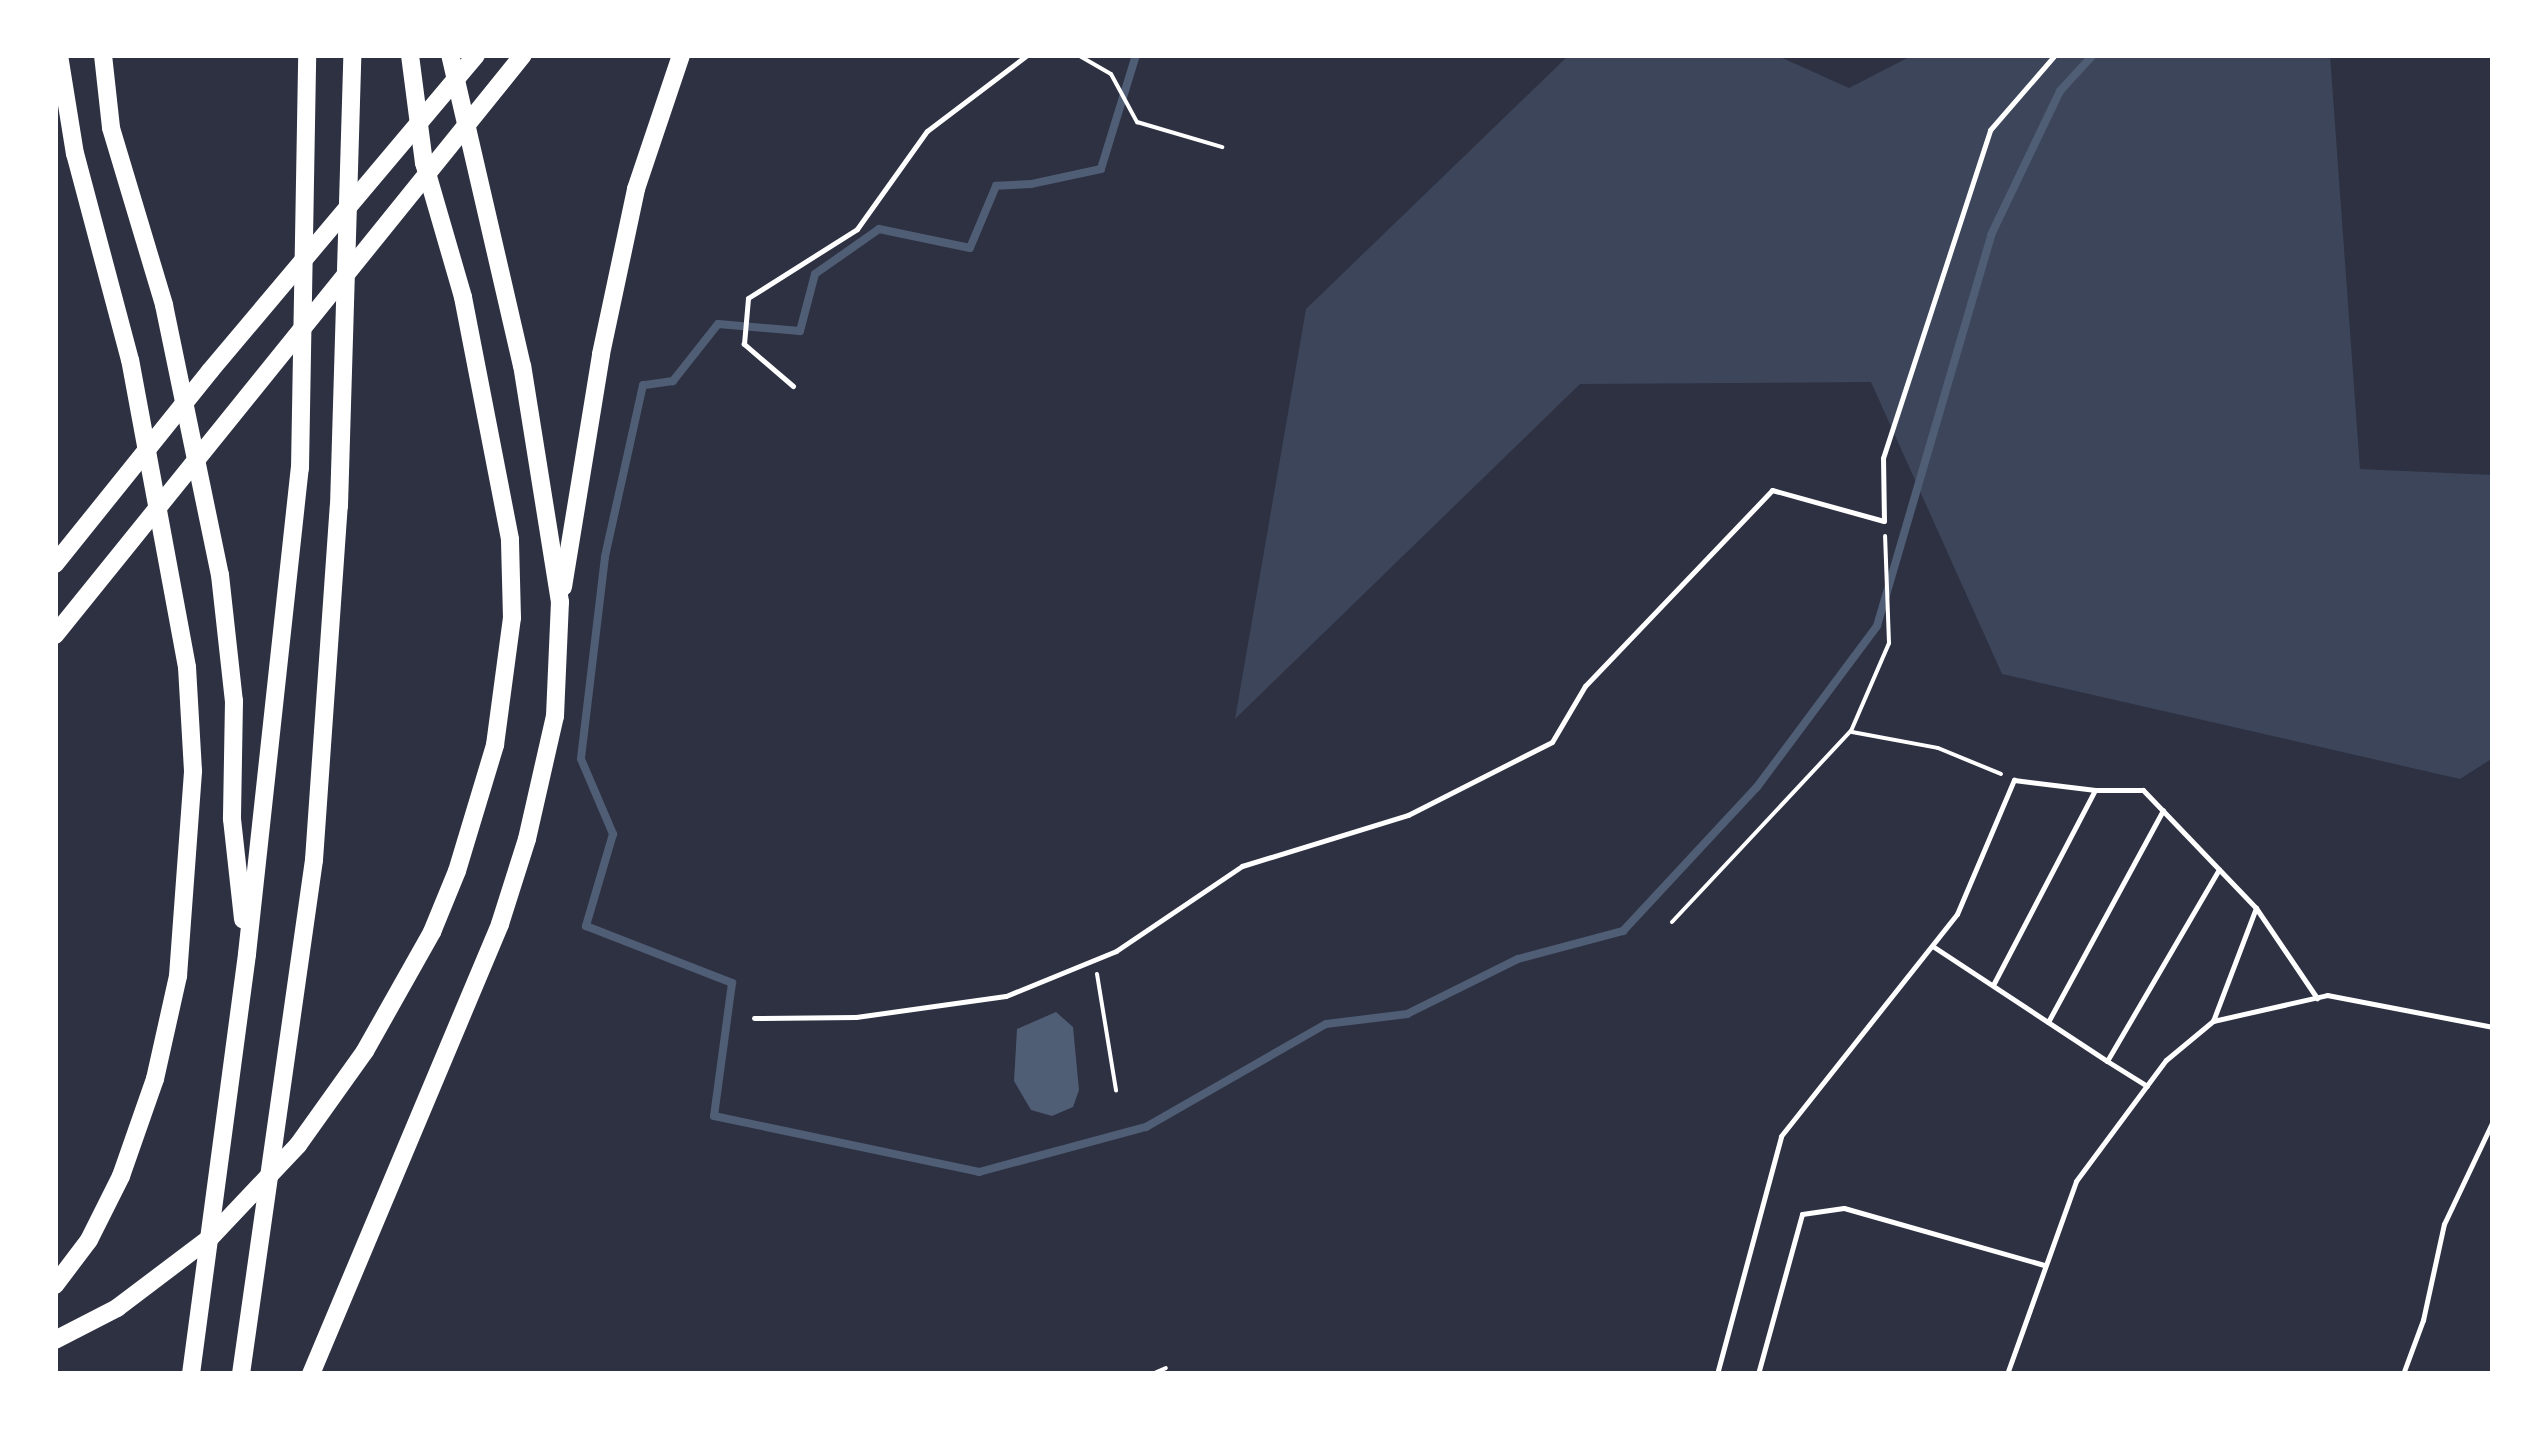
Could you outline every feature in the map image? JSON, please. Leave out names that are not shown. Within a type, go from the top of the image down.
[{"type":"highway","points":[[103,55],[111,128],[164,305],[220,574],[234,701],[232,819],[247,954]]},
{"type":"highway","points":[[190,1374],[247,954],[300,468],[307,55]]},
{"type":"highway","points":[[241,1374],[314,860],[339,506],[352,55]]},
{"type":"highway","points":[[55,1340],[118,1308],[211,1238],[298,1145],[364,1051],[432,932],[456,871],[494,745],[512,618],[510,539],[463,298],[424,163],[410,55]]},
{"type":"highway","points":[[450,55],[522,366],[560,602]]},
{"type":"highway","points":[[55,564],[210,371],[476,55]]},
{"type":"highway","points":[[55,635],[523,55]]},
{"type":"highway","points":[[311,1374],[382,1198],[455,1038],[528,840],[555,716],[560,602],[601,354],[636,189],[681,55]]},
{"type":"highway","points":[[55,1285],[89,1240],[121,1176],[155,1078],[178,976],[193,771],[184,648],[130,360],[75,154],[56,56]]},
{"type":"lane","points":[[793,386],[744,344],[748,298],[857,229],[927,130],[1027,55]]},
{"type":"lane","points":[[754,1018],[856,1017],[1006,996],[1116,952],[1242,866],[1408,815],[1552,742],[1585,686],[1772,490],[1884,521],[1884,458],[1990,130],[2055,55]]},
{"type":"lane","points":[[1717,1374],[1780,1136],[1934,947],[1956,914],[2014,780],[2095,790],[2144,790],[2256,908],[2317,998]]},
{"type":"lane","points":[[1993,986],[2095,790]]},
{"type":"lane","points":[[2048,1022],[2163,810]]},
{"type":"lane","points":[[2107,1060],[2219,869]]},
{"type":"lane","points":[[2213,1021],[2256,908]]},
{"type":"lane","points":[[1934,947],[2148,1086]]},
{"type":"lane","points":[[2006,1374],[2076,1182],[2166,1060],[2213,1021],[2327,994],[2493,1027]]},
{"type":"lane","points":[[2403,1374],[2422,1320],[2444,1224],[2493,1122]]},
{"type":"lane","points":[[1758,1374],[1802,1214],[1844,1208],[2044,1265]]},
{"type":"path","points":[[1078,55],[1111,74],[1137,122],[1222,147]]},
{"type":"path","points":[[1672,922],[1851,732],[1889,643],[1884,521]]},
{"type":"path","points":[[1851,732],[1938,748],[2014,780]]},
{"type":"path","points":[[1096,959],[1116,1090]]},
{"type":"path","points":[[1152,1374],[1166,1368]]},
{"type":"shaded area","points":[[1569,55],[1776,55],[1849,88],[1913,55],[2330,55],[2360,469],[2493,475],[2493,758],[2460,779],[2002,674],[1871,382],[1580,384],[1235,719],[1306,309]]},
{"type":"shaded area","points":[[1056,1012],[1073,1027],[1079,1090],[1073,1107],[1052,1116],[1031,1110],[1014,1081],[1017,1029]]},
{"type":"waterway","points":[[1136,55],[1101,169],[1031,184],[996,186],[970,248],[879,229],[815,274],[800,331],[718,324],[673,381],[643,385],[605,557],[581,759],[613,834],[586,926],[732,983],[714,1116],[979,1172],[1146,1127],[1326,1024],[1407,1014],[1518,959],[1623,931],[1757,787],[1877,626],[1991,235],[2060,91],[2093,55]]}]
